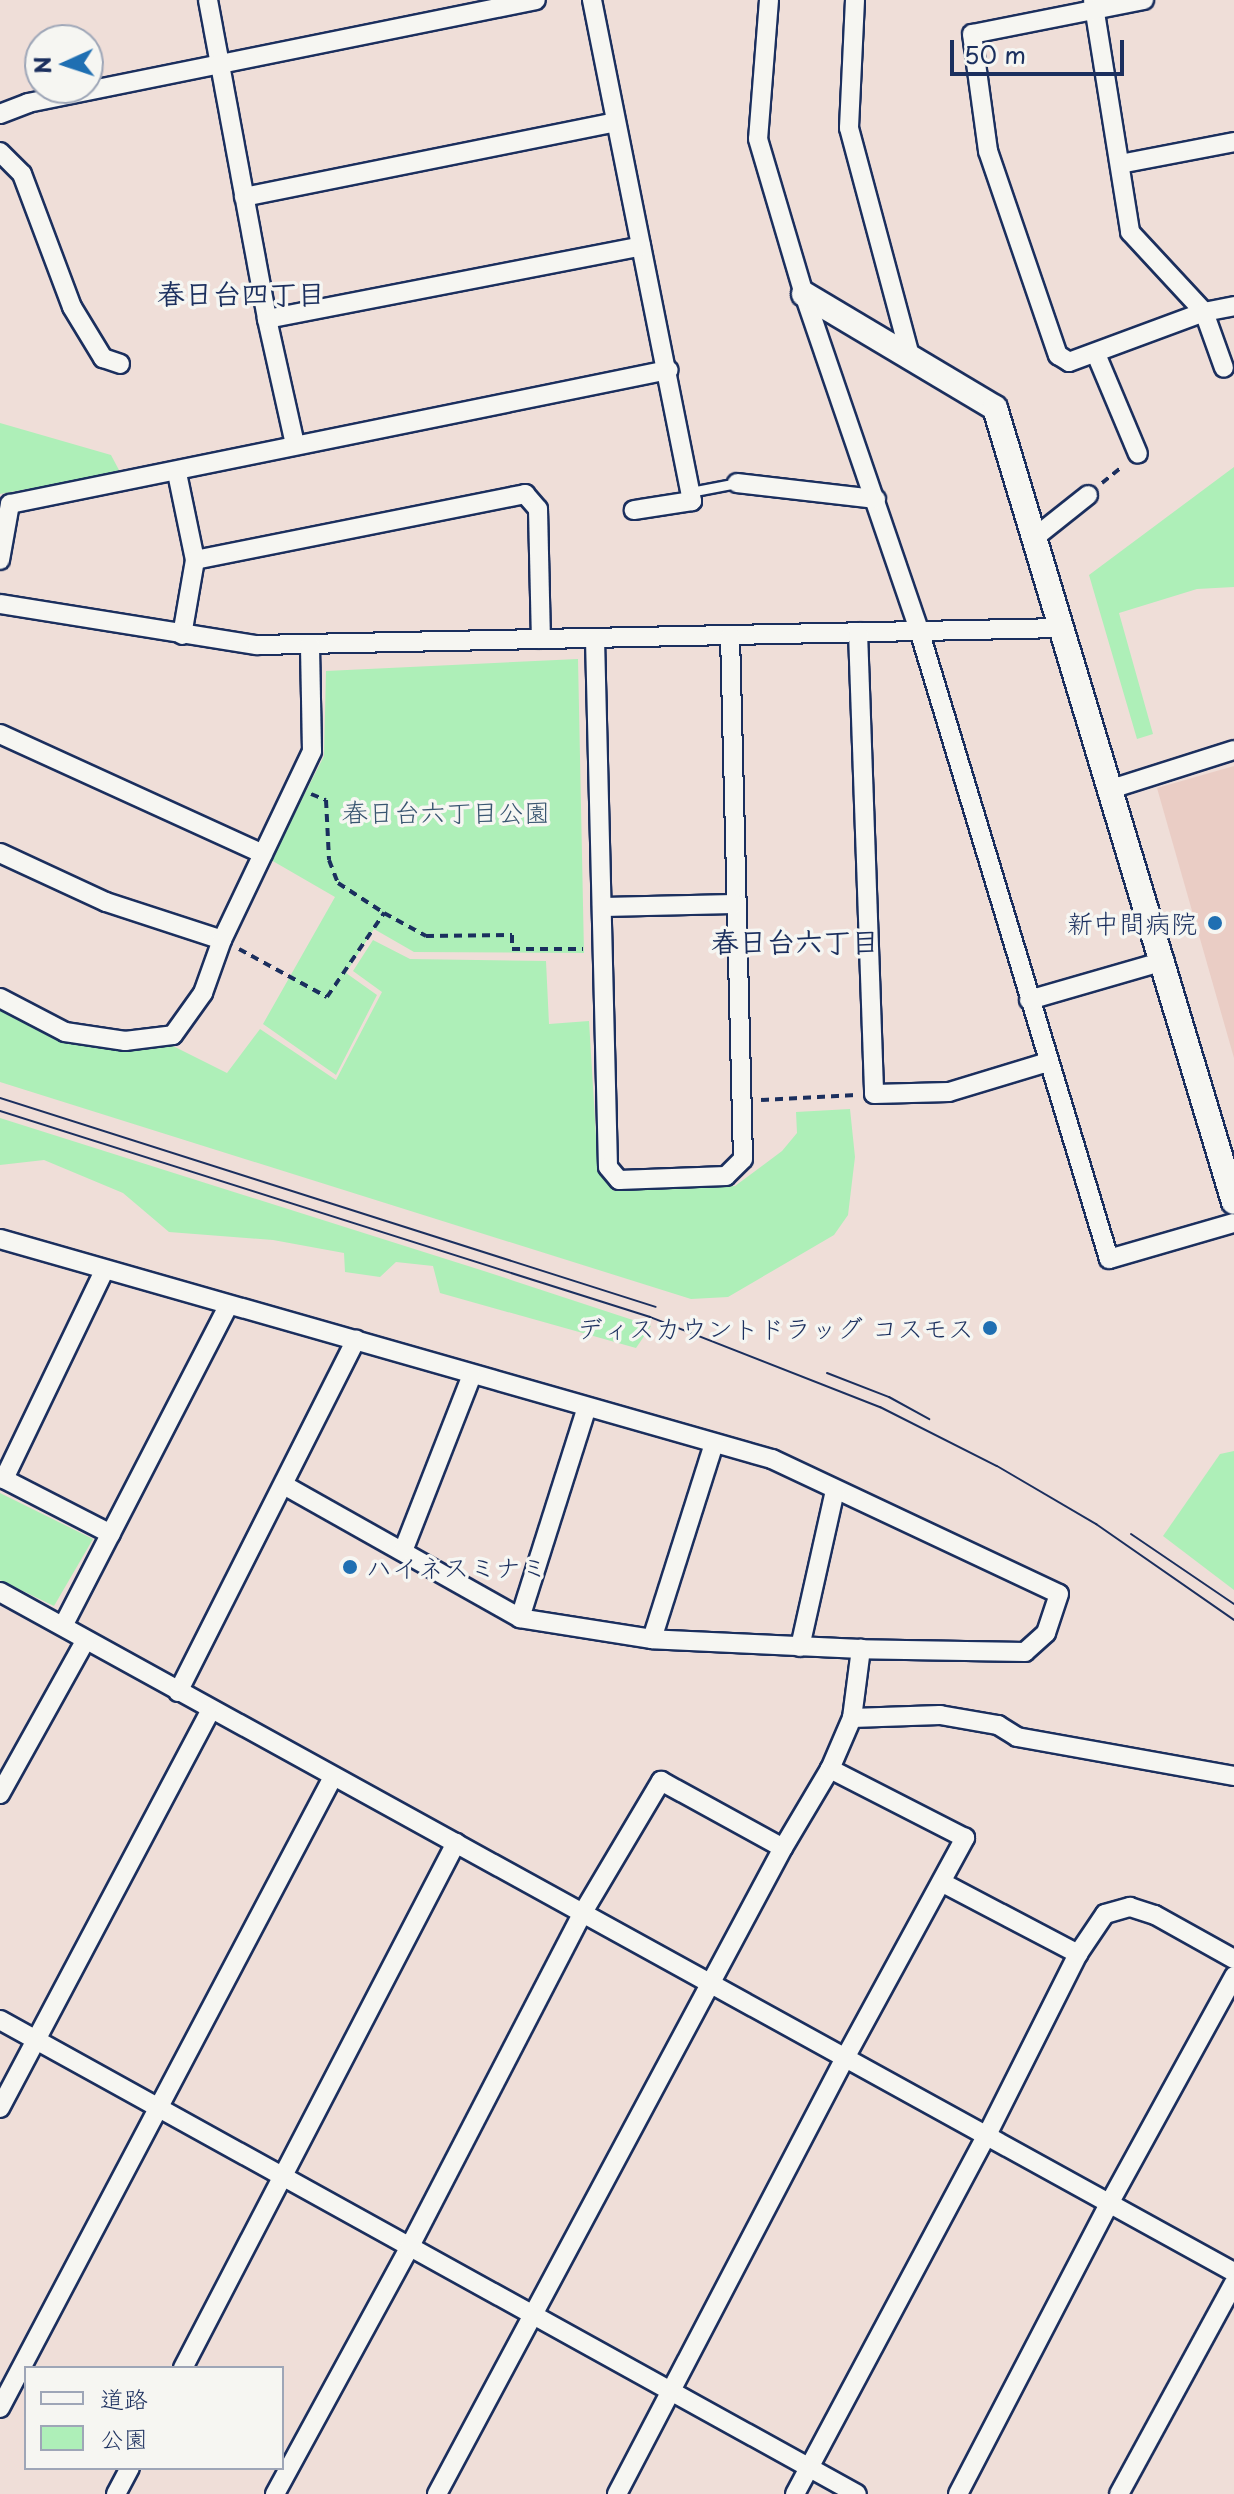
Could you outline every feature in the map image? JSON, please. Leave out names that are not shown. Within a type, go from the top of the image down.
[{"type":"street","points":[[208,0],[267,319],[295,444]]},
{"type":"street","points":[[0,114],[28,103],[536,0]]},
{"type":"street","points":[[592,0],[692,501],[634,510]]},
{"type":"street","points":[[769,0],[758,139],[804,294],[919,630],[1109,1259],[1234,1223]]},
{"type":"street","points":[[855,0],[849,128],[910,356]]},
{"type":"street","points":[[1144,0],[1094,5],[972,34],[988,151],[1058,355],[1069,362],[1204,312],[1234,306]]},
{"type":"street","points":[[1094,5],[1130,232],[1204,312],[1224,368]]},
{"type":"street","points":[[244,197],[616,122]]},
{"type":"street","points":[[1120,164],[1234,142]]},
{"type":"street","points":[[0,152],[22,174],[72,307],[103,358],[120,364]]},
{"type":"street","points":[[267,319],[641,246]]},
{"type":"street","points":[[804,294],[995,408],[1164,961],[1234,1202]]},
{"type":"street","points":[[1096,354],[1138,454]]},
{"type":"street","points":[[0,560],[10,504],[177,473],[295,444],[668,370]]},
{"type":"street","points":[[177,473],[195,560],[182,635]]},
{"type":"street","points":[[737,483],[876,499]]},
{"type":"street","points":[[195,560],[525,494],[538,509],[541,639]]},
{"type":"street","points":[[1034,538],[1088,495]]},
{"type":"street","points":[[0,604],[257,645],[1061,628]]},
{"type":"street","points":[[858,632],[874,1094],[949,1092],[1048,1062]]},
{"type":"street","points":[[595,639],[608,1167],[619,1180],[726,1176],[743,1159],[730,636]]},
{"type":"street","points":[[0,998],[65,1032],[125,1041],[173,1035],[203,993],[222,940],[312,751],[310,645]]},
{"type":"street","points":[[0,734],[263,854]]},
{"type":"street","points":[[1111,789],[1234,750]]},
{"type":"street","points":[[0,853],[106,902],[222,940]]},
{"type":"street","points":[[602,907],[735,904]]},
{"type":"street","points":[[1029,1000],[1164,961]]},
{"type":"street","points":[[0,1239],[228,1307],[356,1339],[472,1375],[772,1459],[1059,1594],[1046,1633],[1025,1652],[800,1647],[652,1639],[520,1618],[284,1485]]},
{"type":"street","points":[[104,1271],[4,1479],[111,1534]]},
{"type":"street","points":[[63,1626],[228,1307]]},
{"type":"street","points":[[178,1692],[356,1339]]},
{"type":"street","points":[[403,1551],[472,1375]]},
{"type":"street","points":[[520,1618],[587,1407]]},
{"type":"street","points":[[652,1639],[714,1444]]},
{"type":"street","points":[[800,1647],[835,1490]]},
{"type":"street","points":[[1,1594],[711,1985],[988,2133],[1234,2272]]},
{"type":"street","points":[[0,1794],[85,1641]]},
{"type":"street","points":[[437,2494],[783,1848],[830,1769],[852,1718],[861,1649]]},
{"type":"street","points":[[0,2108],[210,1711]]},
{"type":"street","points":[[852,1718],[940,1715],[998,1725],[1017,1737],[1234,1776]]},
{"type":"street","points":[[617,2494],[845,2058],[965,1838],[830,1769]]},
{"type":"street","points":[[0,2408],[333,1777]]},
{"type":"street","points":[[275,2494],[410,2246],[582,1914],[661,1781],[783,1848]]},
{"type":"street","points":[[184,2366],[456,1843]]},
{"type":"street","points":[[943,1883],[1078,1954]]},
{"type":"street","points":[[795,2494],[988,2133],[1078,1954],[1105,1914],[1130,1907],[1155,1915],[1234,1959]]},
{"type":"street","points":[[958,2494],[1110,2202],[1234,1976]]},
{"type":"street","points":[[0,2020],[857,2494]]},
{"type":"street","points":[[1119,2494],[1234,2283]]},
{"type":"street","points":[[116,2494],[129,2470]]},
{"type":"lane","points":[[690,492],[737,483]]},
{"type":"path","points":[[1088,495],[1138,454]]},
{"type":"path","points":[[294,787],[326,800],[329,860],[338,883],[426,936],[512,935],[512,949],[602,949]]},
{"type":"path","points":[[222,940],[327,997],[384,913]]},
{"type":"path","points":[[743,1101],[874,1094]]},
{"type":"shaded area","name":"新中間病院","points":[[1234,766],[1234,1058],[1157,788]]},
{"type":"green space","points":[[0,423],[111,455],[120,472],[0,494]]},
{"type":"green space","points":[[1234,467],[1234,587],[1197,589],[1119,613],[1153,734],[1137,739],[1089,575]]},
{"type":"green space","name":"春日台六丁目公園","points":[[578,659],[584,953],[414,952],[374,929],[346,973],[377,995],[336,1075],[263,1024],[335,897],[271,860],[324,756],[326,671]]},
{"type":"green space","points":[[373,940],[410,959],[546,961],[549,1024],[589,1021],[598,1169],[614,1191],[735,1186],[782,1151],[797,1133],[796,1112],[850,1109],[855,1157],[848,1215],[834,1235],[728,1297],[691,1299],[0,1082],[0,1006],[64,1039],[163,1041],[227,1073],[260,1029],[336,1080],[382,992],[353,971]]},
{"type":"green space","points":[[0,1118],[651,1326],[636,1348],[440,1293],[433,1266],[396,1262],[380,1277],[345,1272],[344,1253],[273,1240],[169,1232],[123,1193],[44,1160],[0,1165]]},
{"type":"green space","points":[[1234,1451],[1234,1590],[1163,1536],[1220,1454]]},
{"type":"green space","points":[[0,1493],[93,1539],[54,1606],[0,1580]]},
{"type":"tram line","points":[[0,1098],[656,1307]]},
{"type":"tram line","points":[[0,1111],[650,1317],[880,1407],[997,1466],[1096,1524],[1234,1620]]},
{"type":"tram line","points":[[827,1373],[889,1397],[929,1419]]},
{"type":"tram line","points":[[1131,1534],[1234,1604]]},
{"type":"place","name":"新中間病院","points":[[1215,923]]},
{"type":"place","name":"ディスカウントドラッグ コスモス","points":[[990,1328]]},
{"type":"place","name":"ハイネスミナミ","points":[[350,1567]]},
{"type":"district","name":"春日台四丁目","points":[[241,293]]},
{"type":"district","name":"春日台六丁目","points":[[795,941]]}]
